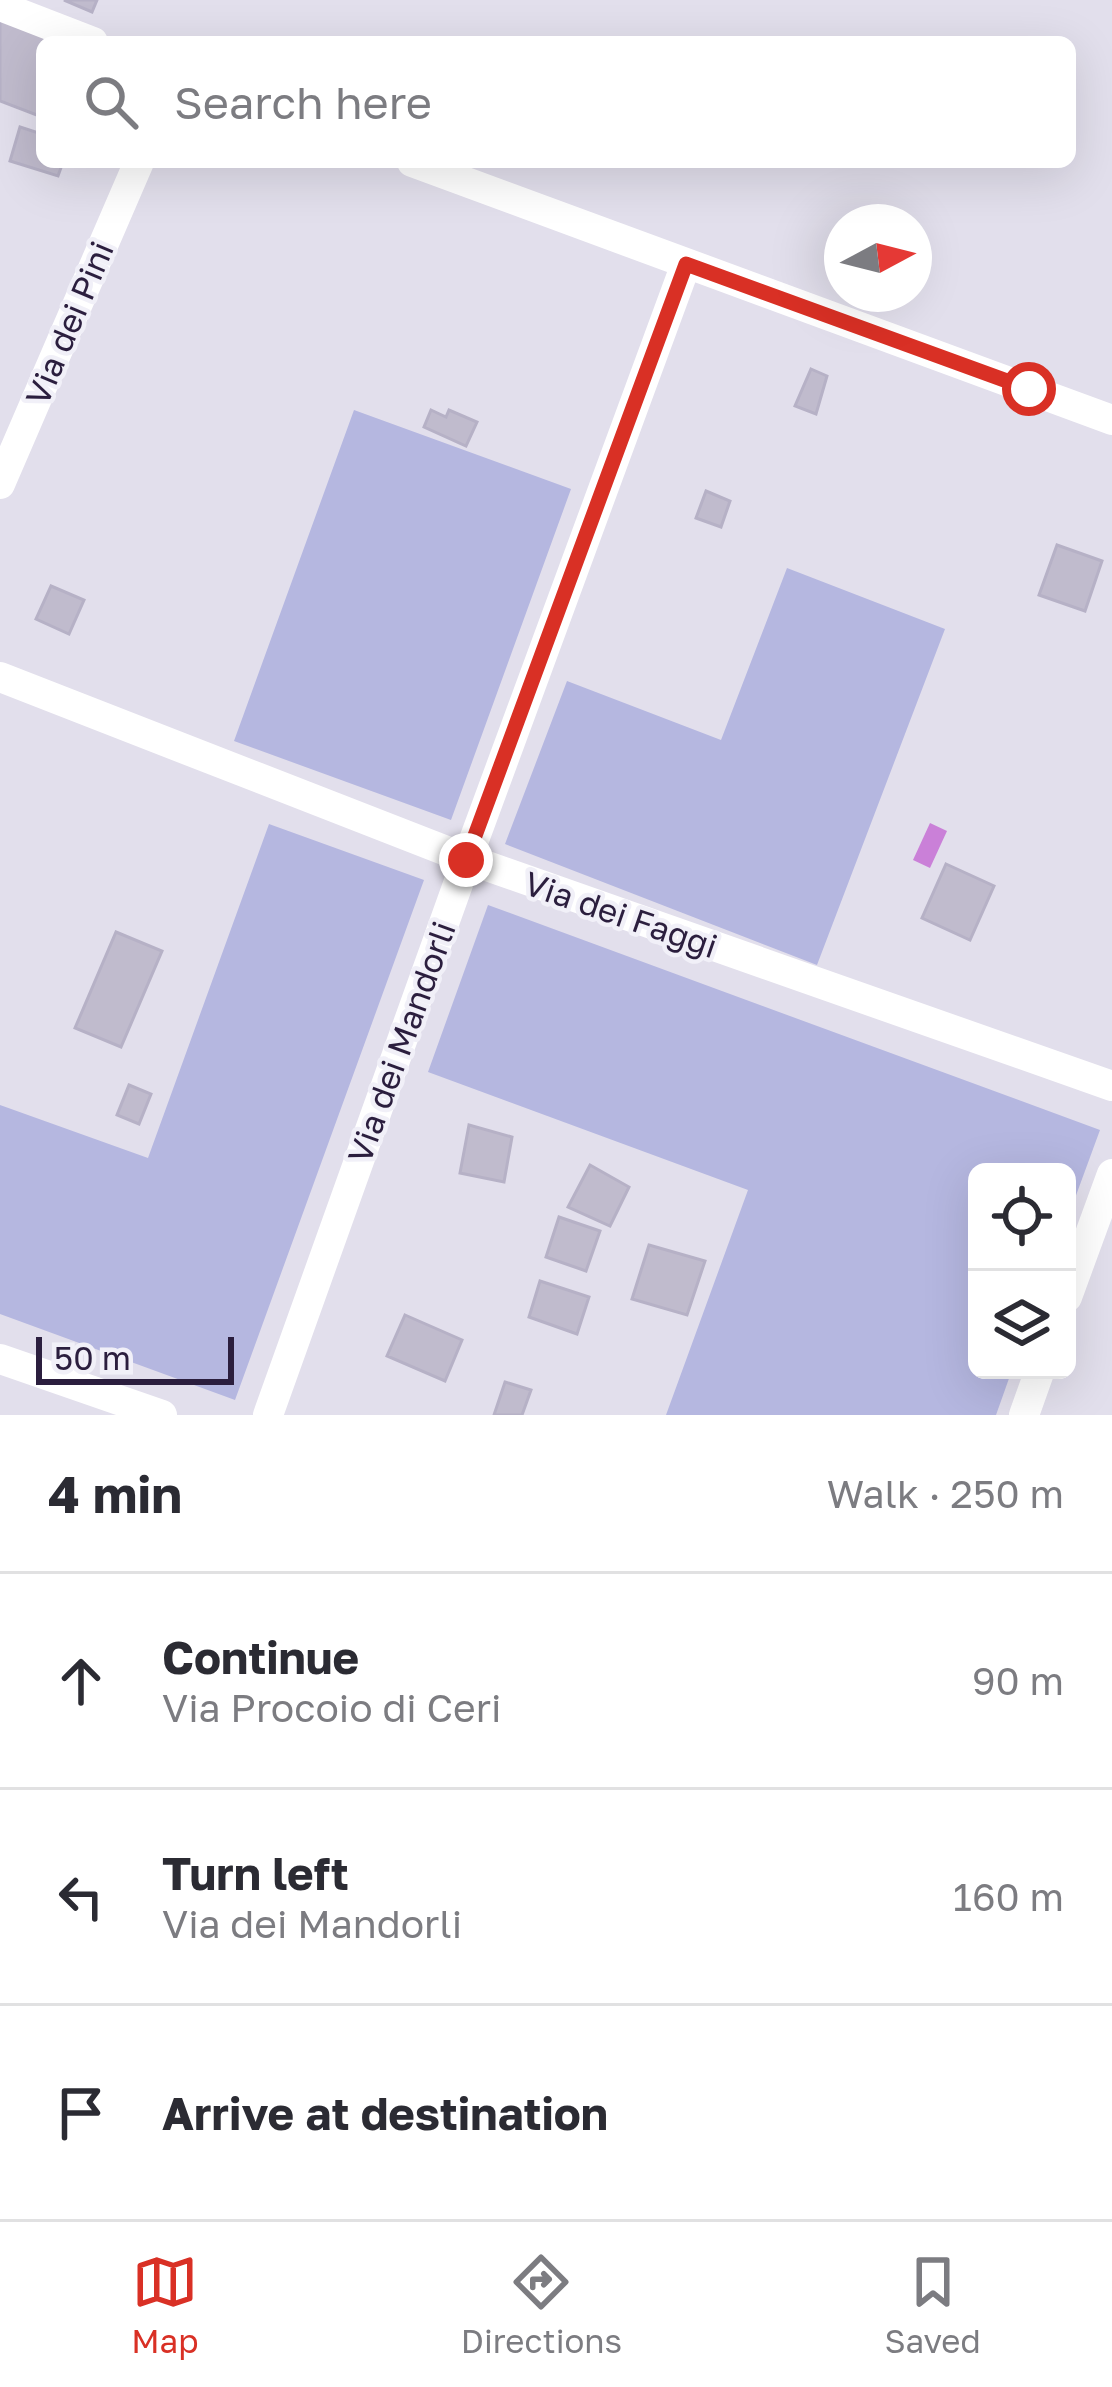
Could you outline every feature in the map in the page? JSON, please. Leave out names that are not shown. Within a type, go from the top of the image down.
[{"type":"street","points":[[0,6],[78,36]]},
{"type":"street","name":"Via dei Pini","points":[[0,484],[136,168]]},
{"type":"street","points":[[428,168],[1112,420]]},
{"type":"street","name":"Via dei Mandorli","points":[[268,1415],[686,264]]},
{"type":"street","name":"Via dei Faggi","points":[[0,677],[466,860],[1112,1086]]},
{"type":"street","points":[[1076,1272],[1112,1174]]},
{"type":"street","points":[[0,1359],[162,1415]]},
{"type":"street","points":[[1024,1415],[1037,1379]]},
{"type":"shaded area","points":[[354,410],[571,489],[451,820],[234,741]]},
{"type":"shaded area","points":[[787,568],[945,629],[817,965],[505,844],[567,681],[721,740]]},
{"type":"shaded area","points":[[930,823],[947,831],[930,868],[913,860]]},
{"type":"shaded area","points":[[269,824],[424,880],[235,1400],[0,1314],[0,1105],[148,1158]]},
{"type":"shaded area","points":[[488,905],[1100,1130],[1076,1195],[1076,1163],[968,1163],[968,1379],[1009,1379],[996,1415],[666,1415],[748,1190],[428,1072]]},
{"type":"building","points":[[64,0],[97,0],[92,12]]},
{"type":"building","points":[[0,12],[62,36],[36,36],[36,115],[0,101]]},
{"type":"building","points":[[20,127],[36,132],[36,168],[61,168],[58,176],[10,161]]},
{"type":"building","points":[[811,369],[827,376],[816,414],[795,406]]},
{"type":"building","points":[[431,410],[446,417],[449,410],[477,422],[466,446],[424,427]]},
{"type":"building","points":[[706,491],[730,501],[721,527],[696,518]]},
{"type":"building","points":[[1057,545],[1102,561],[1085,611],[1039,595]]},
{"type":"building","points":[[51,586],[84,600],[69,634],[36,619]]},
{"type":"building","points":[[946,864],[994,886],[970,940],[922,918]]},
{"type":"building","points":[[116,932],[162,951],[121,1047],[75,1028]]},
{"type":"building","points":[[129,1085],[151,1094],[139,1124],[117,1115]]},
{"type":"building","points":[[469,1125],[512,1137],[504,1182],[460,1173]]},
{"type":"building","points":[[590,1165],[629,1187],[610,1226],[568,1207]]},
{"type":"building","points":[[559,1217],[600,1231],[586,1271],[546,1257]]},
{"type":"building","points":[[649,1245],[705,1261],[687,1315],[632,1299]]},
{"type":"building","points":[[540,1281],[589,1297],[577,1334],[529,1317]]},
{"type":"building","points":[[405,1315],[462,1340],[445,1381],[387,1356]]},
{"type":"building","points":[[505,1382],[531,1390],[522,1415],[494,1415]]},
{"type":"route","points":[[466,860],[686,264],[1029,389]]}]
